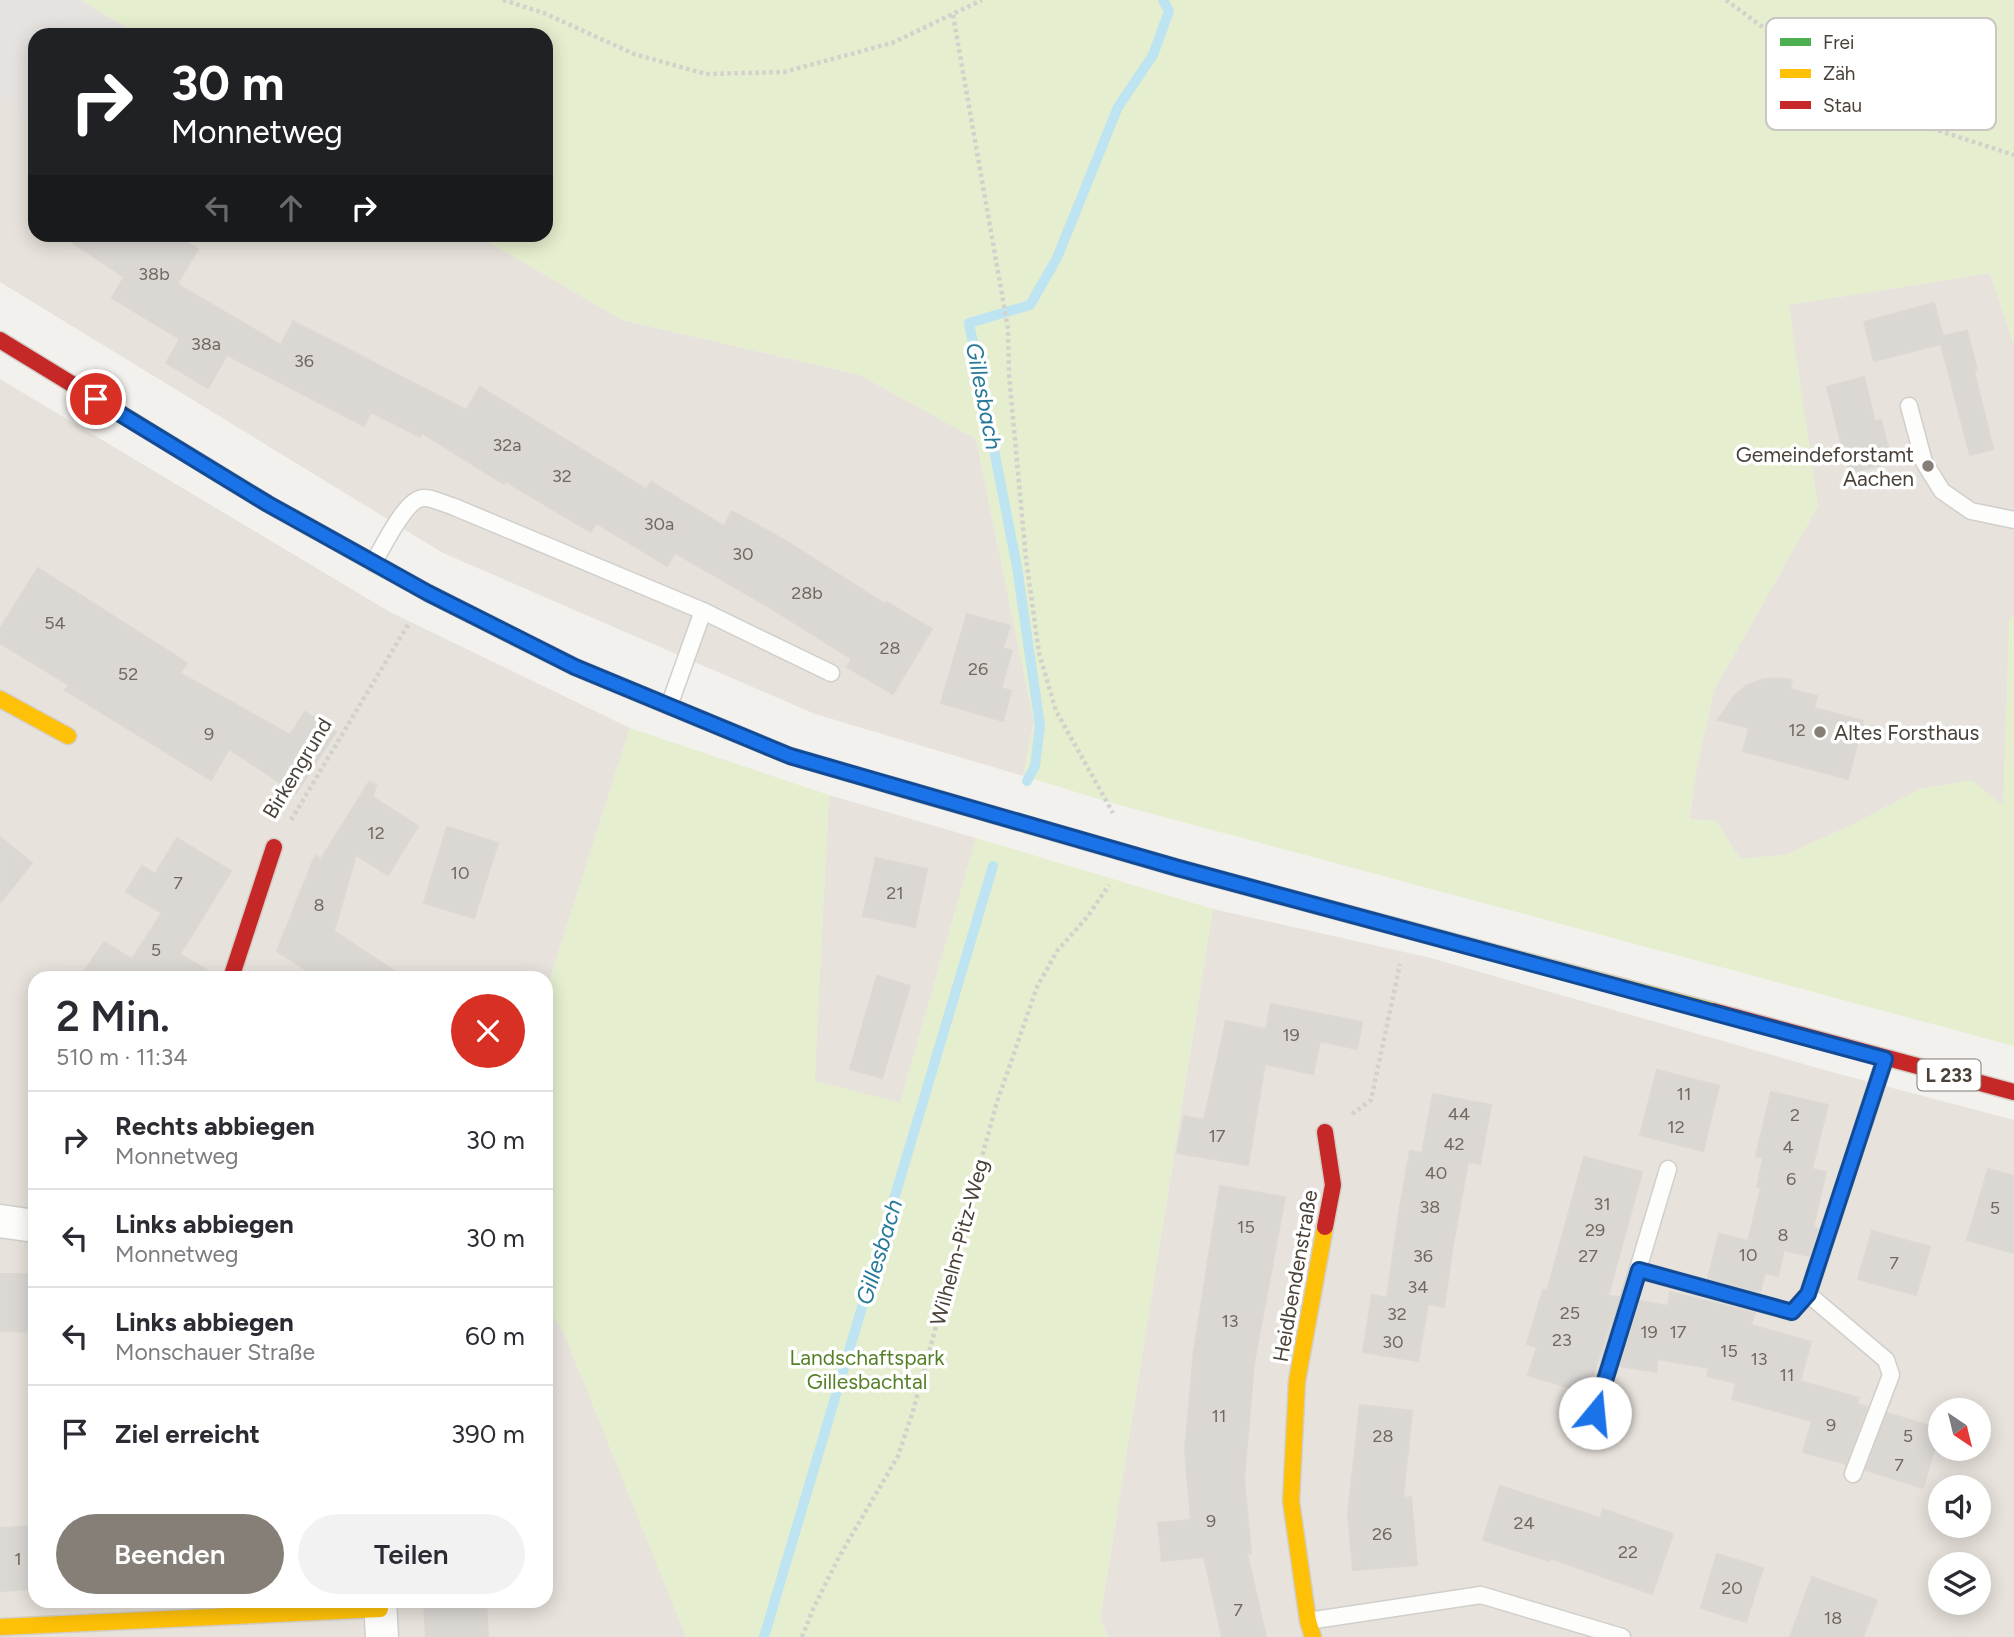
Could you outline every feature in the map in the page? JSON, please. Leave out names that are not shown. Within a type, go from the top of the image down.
[{"type":"main road","name":"L 233","points":[[0,340],[268,504],[428,593],[575,667],[790,756],[1121,852],[1885,1059],[2014,1091]]},
{"type":"main road","points":[[1,701],[68,736]]},
{"type":"main road","name":"Birkengrund","points":[[233,971],[274,847]]},
{"type":"main road","name":"Heidbendenstraße","points":[[1311,1629],[1292,1501],[1297,1381],[1333,1185],[1325,1132]]},
{"type":"main road","points":[[0,1628],[380,1616]]},
{"type":"street","points":[[0,1221],[28,1225]]},
{"type":"lane","points":[[1909,406],[1924,462],[1942,491],[1971,511],[2014,520]]},
{"type":"lane","points":[[373,563],[405,510],[416,499],[425,498],[703,611],[831,673]]},
{"type":"lane","points":[[669,706],[703,611]]},
{"type":"lane","points":[[1639,1270],[1792,1312],[1808,1294],[1885,1059]]},
{"type":"lane","points":[[1595,1413],[1668,1169]]},
{"type":"lane","points":[[1808,1294],[1886,1360],[1891,1375],[1853,1474]]},
{"type":"lane","name":"Heidbendenstraße","points":[[1311,1629],[1480,1595],[1622,1637]]},
{"type":"path","points":[[503,0],[544,13],[634,54],[706,74],[785,72],[892,43],[982,0]]},
{"type":"path","points":[[1726,0],[1766,30]]},
{"type":"path","points":[[953,15],[1007,329],[1026,559],[1039,653],[1056,711],[1113,812]]},
{"type":"path","points":[[1937,130],[2014,155]]},
{"type":"path","name":"Birkengrund","points":[[274,847],[428,593]]},
{"type":"path","name":"Wilhelm-Pitz-Weg","points":[[802,1637],[839,1558],[898,1456],[996,1105],[1037,987],[1058,951],[1088,916],[1110,883],[1121,852]]},
{"type":"path","points":[[1325,1132],[1371,1100],[1401,963]]},
{"type":"shaded area","points":[[0,0],[80,0],[127,28],[28,28],[28,120],[7,104],[0,94]]},
{"type":"shaded area","points":[[0,94],[7,104],[28,120],[28,242],[489,242],[622,320],[860,375],[976,439],[1034,722],[1023,776],[815,714],[443,553],[0,282]]},
{"type":"shaded area","points":[[1990,273],[2014,344],[2014,1046],[1841,830],[1785,855],[1740,859],[1716,821],[1689,819],[1697,766],[1714,690],[1818,506],[1788,305]]},
{"type":"shaded area","points":[[0,379],[390,612],[630,728],[552,971],[28,971],[28,1608],[553,1608],[553,1316],[564,1333],[686,1637],[0,1637]]},
{"type":"shaded area","points":[[829,795],[976,838],[900,1103],[814,1081]]},
{"type":"shaded area","points":[[1213,909],[1431,958],[1832,1072],[2014,1120],[2014,1637],[1108,1637],[1100,1620]]},
{"type":"green space","points":[[80,0],[2014,0],[2014,344],[1990,273],[1789,305],[1818,506],[1714,690],[1697,766],[1689,819],[1716,821],[1740,859],[1785,855],[1841,830],[1920,789],[1972,780],[2003,806],[2009,619],[2014,616],[2014,1046],[1112,803],[1023,776],[1034,722],[976,439],[860,375],[622,320],[489,242],[553,242],[553,28],[127,28]]},
{"type":"green space","name":"Landschaftspark Gillesbachtal","points":[[630,728],[829,795],[815,1081],[900,1103],[976,838],[1213,909],[1100,1620],[1108,1637],[686,1637],[564,1333],[553,1316],[552,971]]},
{"type":"building","points":[[72,242],[186,242],[198,249],[177,284],[281,345],[293,321],[466,410],[480,387],[646,489],[651,482],[724,526],[732,511],[786,541],[885,604],[886,602],[932,629],[893,694],[847,667],[852,659],[675,553],[667,566],[596,523],[591,532],[505,481],[504,484],[422,433],[420,437],[371,412],[364,426],[227,355],[208,388],[166,363],[180,339],[112,298],[124,277]]},
{"type":"building","points":[[1934,303],[1943,336],[1967,331],[1993,449],[1970,455],[1941,344],[1874,361],[1864,322]]},
{"type":"building","points":[[1864,377],[1875,422],[1881,420],[1892,462],[1849,473],[1827,387]]},
{"type":"building","points":[[38,568],[187,663],[180,673],[290,735],[305,712],[336,732],[296,793],[229,749],[211,780],[65,690],[69,685],[0,643],[0,629]]},
{"type":"building","points":[[967,614],[1010,626],[1003,648],[1012,651],[1001,688],[1011,691],[1003,721],[941,703]]},
{"type":"building","name":"Altes Forsthaus","points":[[1776,678],[1792,680],[1790,689],[1817,696],[1814,708],[1863,721],[1848,779],[1743,751],[1749,728],[1718,720],[1735,695],[1746,686]]},
{"type":"building","points":[[369,782],[376,785],[373,797],[418,826],[388,875],[356,855],[334,931],[394,971],[308,971],[277,951],[315,856],[321,859]]},
{"type":"building","points":[[447,827],[498,843],[474,918],[424,903]]},
{"type":"building","points":[[0,837],[32,863],[0,903]]},
{"type":"building","points":[[177,838],[231,871],[180,954],[208,971],[85,971],[104,942],[132,959],[162,913],[126,892],[142,866],[155,874]]},
{"type":"building","points":[[876,858],[927,869],[915,927],[863,916]]},
{"type":"building","points":[[877,976],[910,986],[882,1078],[850,1069]]},
{"type":"building","points":[[1271,1004],[1362,1022],[1357,1049],[1320,1041],[1313,1074],[1265,1064],[1248,1165],[1177,1153],[1184,1116],[1204,1120],[1226,1021],[1266,1029]]},
{"type":"building","points":[[1657,1070],[1719,1086],[1703,1151],[1640,1135]]},
{"type":"building","points":[[1771,1092],[1828,1105],[1812,1169],[1826,1172],[1813,1227],[1818,1229],[1809,1256],[1784,1250],[1778,1276],[1765,1273],[1760,1292],[1708,1278],[1719,1234],[1748,1241],[1761,1188],[1757,1187],[1763,1158],[1756,1156]]},
{"type":"building","points":[[1433,1094],[1491,1105],[1480,1164],[1468,1162],[1444,1307],[1428,1304],[1418,1361],[1363,1352],[1372,1295],[1387,1298],[1410,1151],[1422,1153]]},
{"type":"building","points":[[1584,1157],[1642,1172],[1608,1296],[1619,1297],[1587,1393],[1528,1375],[1537,1347],[1527,1344],[1543,1290],[1547,1291]]},
{"type":"building","points":[[1988,1169],[2014,1176],[2014,1253],[1967,1240]]},
{"type":"building","points":[[1220,1186],[1285,1197],[1254,1363],[1244,1479],[1251,1553],[1247,1553],[1266,1637],[1222,1637],[1204,1557],[1162,1561],[1158,1523],[1191,1520],[1185,1450],[1194,1350]]},
{"type":"building","points":[[1872,1231],[1930,1247],[1916,1295],[1858,1279]]},
{"type":"building","points":[[1,1274],[28,1274],[28,1332],[1,1331]]},
{"type":"building","points":[[1670,1292],[1755,1313],[1751,1325],[1811,1342],[1800,1381],[1859,1398],[1857,1404],[1867,1407],[1846,1464],[1803,1452],[1812,1421],[1732,1399],[1736,1383],[1707,1376],[1709,1368],[1658,1359],[1656,1372],[1620,1366],[1639,1301],[1668,1306]]},
{"type":"building","points":[[1360,1405],[1412,1411],[1403,1498],[1411,1497],[1417,1565],[1353,1570],[1348,1514]]},
{"type":"building","points":[[1887,1413],[1928,1425],[1928,1461],[1931,1461],[1923,1488],[1866,1470]]},
{"type":"building","points":[[1500,1486],[1600,1518],[1603,1509],[1673,1534],[1652,1594],[1550,1558],[1549,1561],[1483,1540]]},
{"type":"building","points":[[28,1526],[28,1589],[0,1591],[0,1528]]},
{"type":"building","points":[[1717,1554],[1763,1568],[1746,1622],[1701,1608]]},
{"type":"building","points":[[1812,1577],[1877,1600],[1863,1637],[1790,1637]]},
{"type":"building","points":[[424,1608],[486,1608],[488,1637],[426,1637]]},
{"type":"waterway","name":"Gillesbach","points":[[1027,781],[1035,766],[1040,726],[1017,567],[969,323],[1030,305],[1057,258],[1118,107],[1153,55],[1169,11],[1163,0]]},
{"type":"waterway","name":"Gillesbach","points":[[764,1637],[993,866]]},
{"type":"traffic: fast","points":[[890,785],[1341,912]]},
{"type":"traffic: slow","points":[[515,637],[575,667],[790,756],[890,785]]},
{"type":"traffic: slow","points":[[0,699],[68,736]]},
{"type":"traffic: slow","points":[[1341,912],[1713,1011]]},
{"type":"traffic: slow","points":[[1313,1637],[1308,1621],[1291,1501],[1297,1381],[1325,1227]]},
{"type":"traffic: slow","points":[[0,1627],[380,1609]]},
{"type":"traffic: jam","points":[[0,340],[268,504],[428,593],[515,637]]},
{"type":"traffic: jam","points":[[233,971],[274,847]]},
{"type":"traffic: jam","points":[[1713,1011],[2014,1092]]},
{"type":"traffic: jam","points":[[1325,1132],[1333,1185],[1325,1227]]},
{"type":"place","name":"Gemeindeforstamt Aachen","points":[[1928,466]]},
{"type":"place","name":"Altes Forsthaus","points":[[1820,732]]},
{"type":"route","points":[[96,399],[268,504],[428,593],[575,667],[790,756],[1178,868],[1885,1059],[1808,1294],[1792,1312],[1639,1270],[1595,1413]]}]
